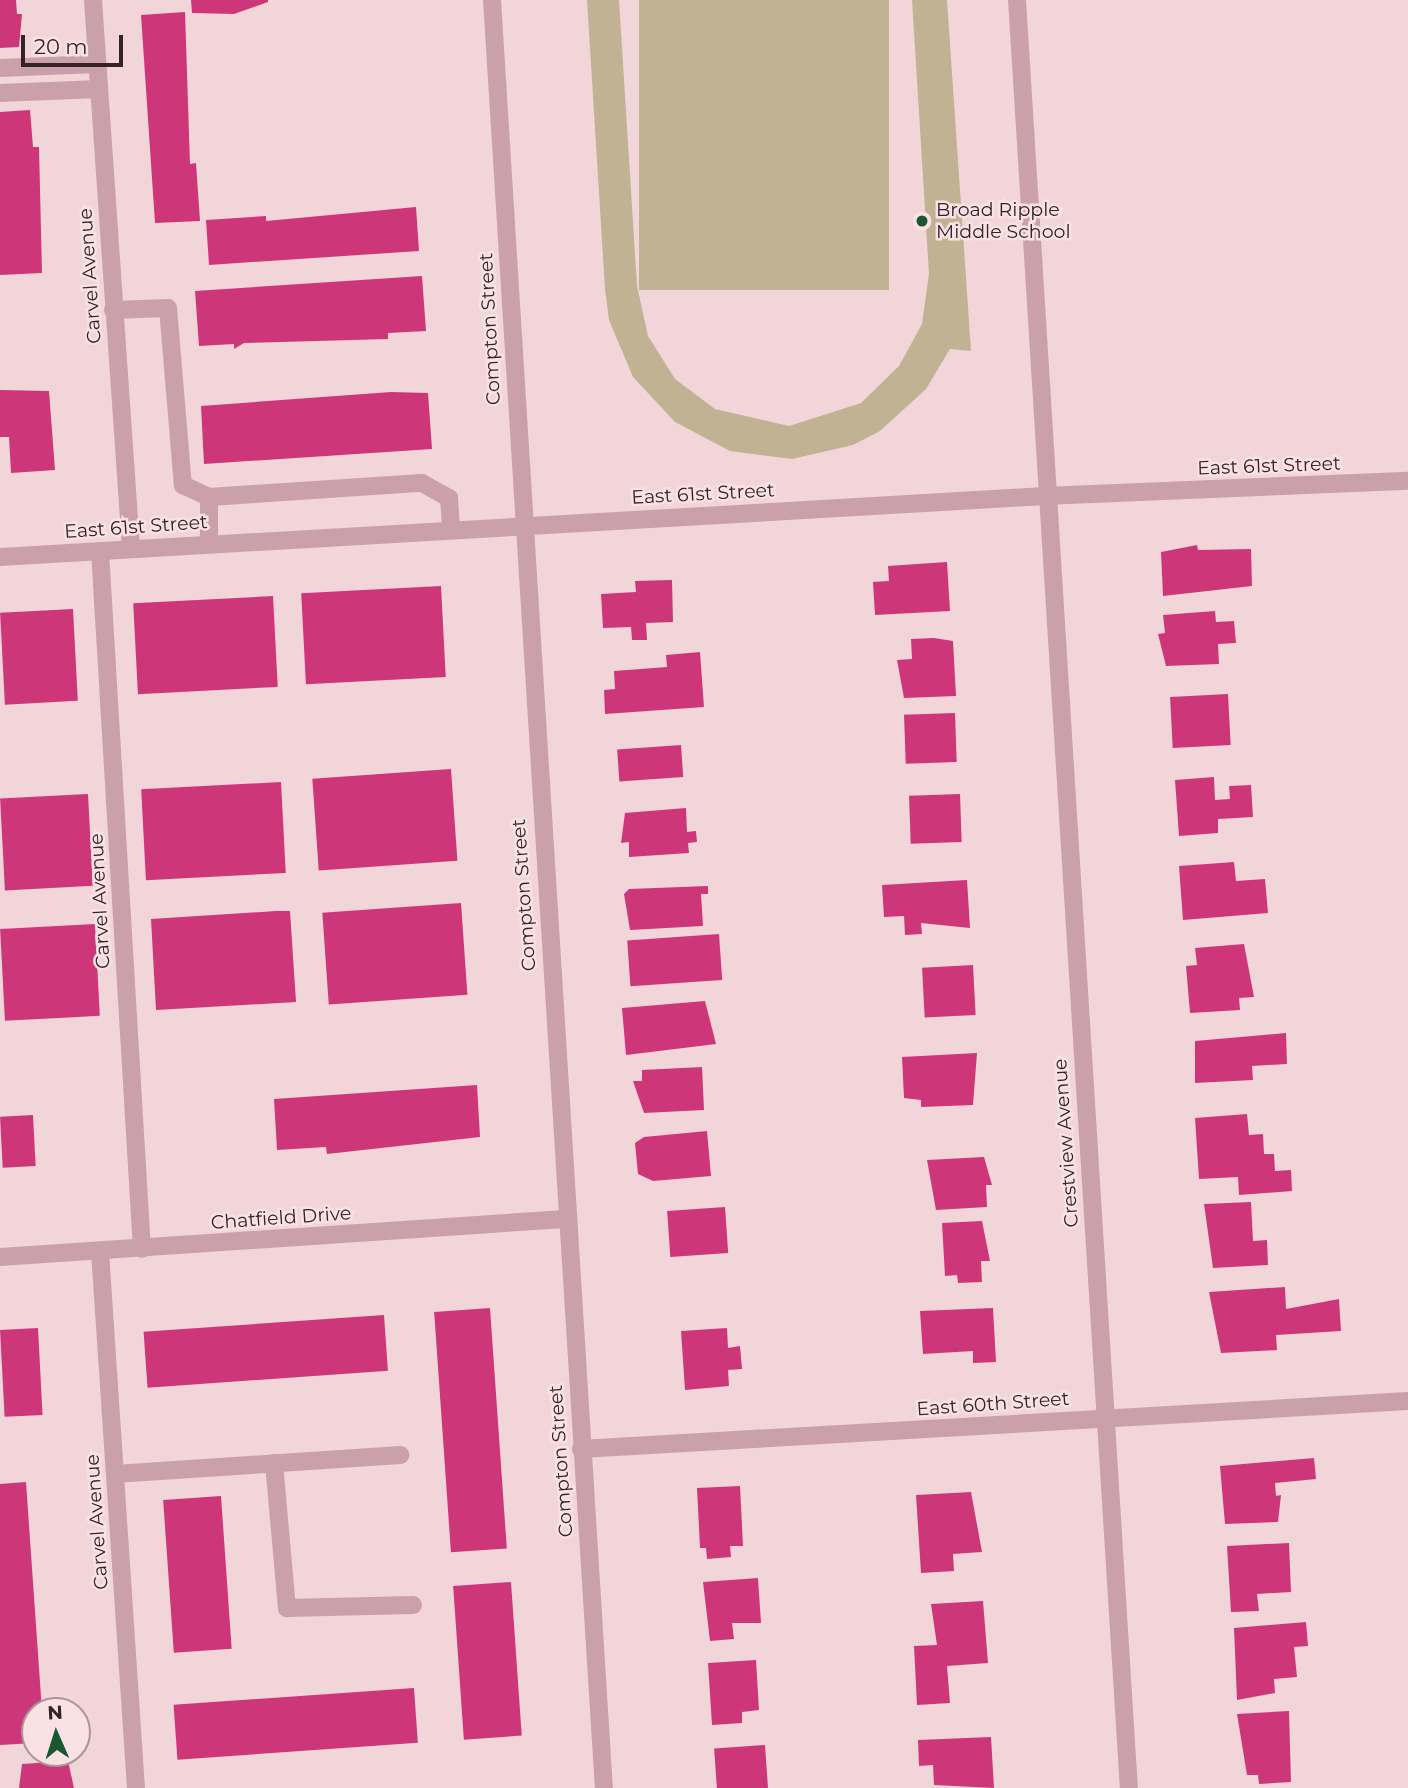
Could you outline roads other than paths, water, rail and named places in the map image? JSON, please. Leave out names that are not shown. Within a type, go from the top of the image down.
[{"type":"street","name":"Carvel Avenue","points":[[93,0],[131,548]]},
{"type":"street","name":"Compton Street","points":[[492,0],[565,1219],[604,1788]]},
{"type":"street","name":"Crestview Avenue","points":[[1017,0],[1044,496],[1129,1788]]},
{"type":"street","points":[[0,68],[97,64]]},
{"type":"street","points":[[0,93],[99,89]]},
{"type":"street","points":[[113,310],[168,308],[183,485],[209,497],[422,483],[449,498],[451,528]]},
{"type":"street","name":"East 61st Street","points":[[0,558],[451,528],[1044,496],[1408,481]]},
{"type":"street","points":[[209,497],[209,542]]},
{"type":"street","name":"Carvel Avenue","points":[[100,551],[142,1250]]},
{"type":"street","name":"Chatfield Drive","points":[[0,1257],[142,1250],[565,1219]]},
{"type":"street","name":"Carvel Avenue","points":[[100,1252],[136,1788]]},
{"type":"street","name":"East 60th Street","points":[[581,1449],[1105,1416],[1408,1401]]},
{"type":"street","points":[[115,1474],[400,1455]]},
{"type":"street","points":[[274,1464],[287,1608],[414,1605]]},
{"type":"place","name":"Broad Ripple Middle School","points":[[922,221]]}]
